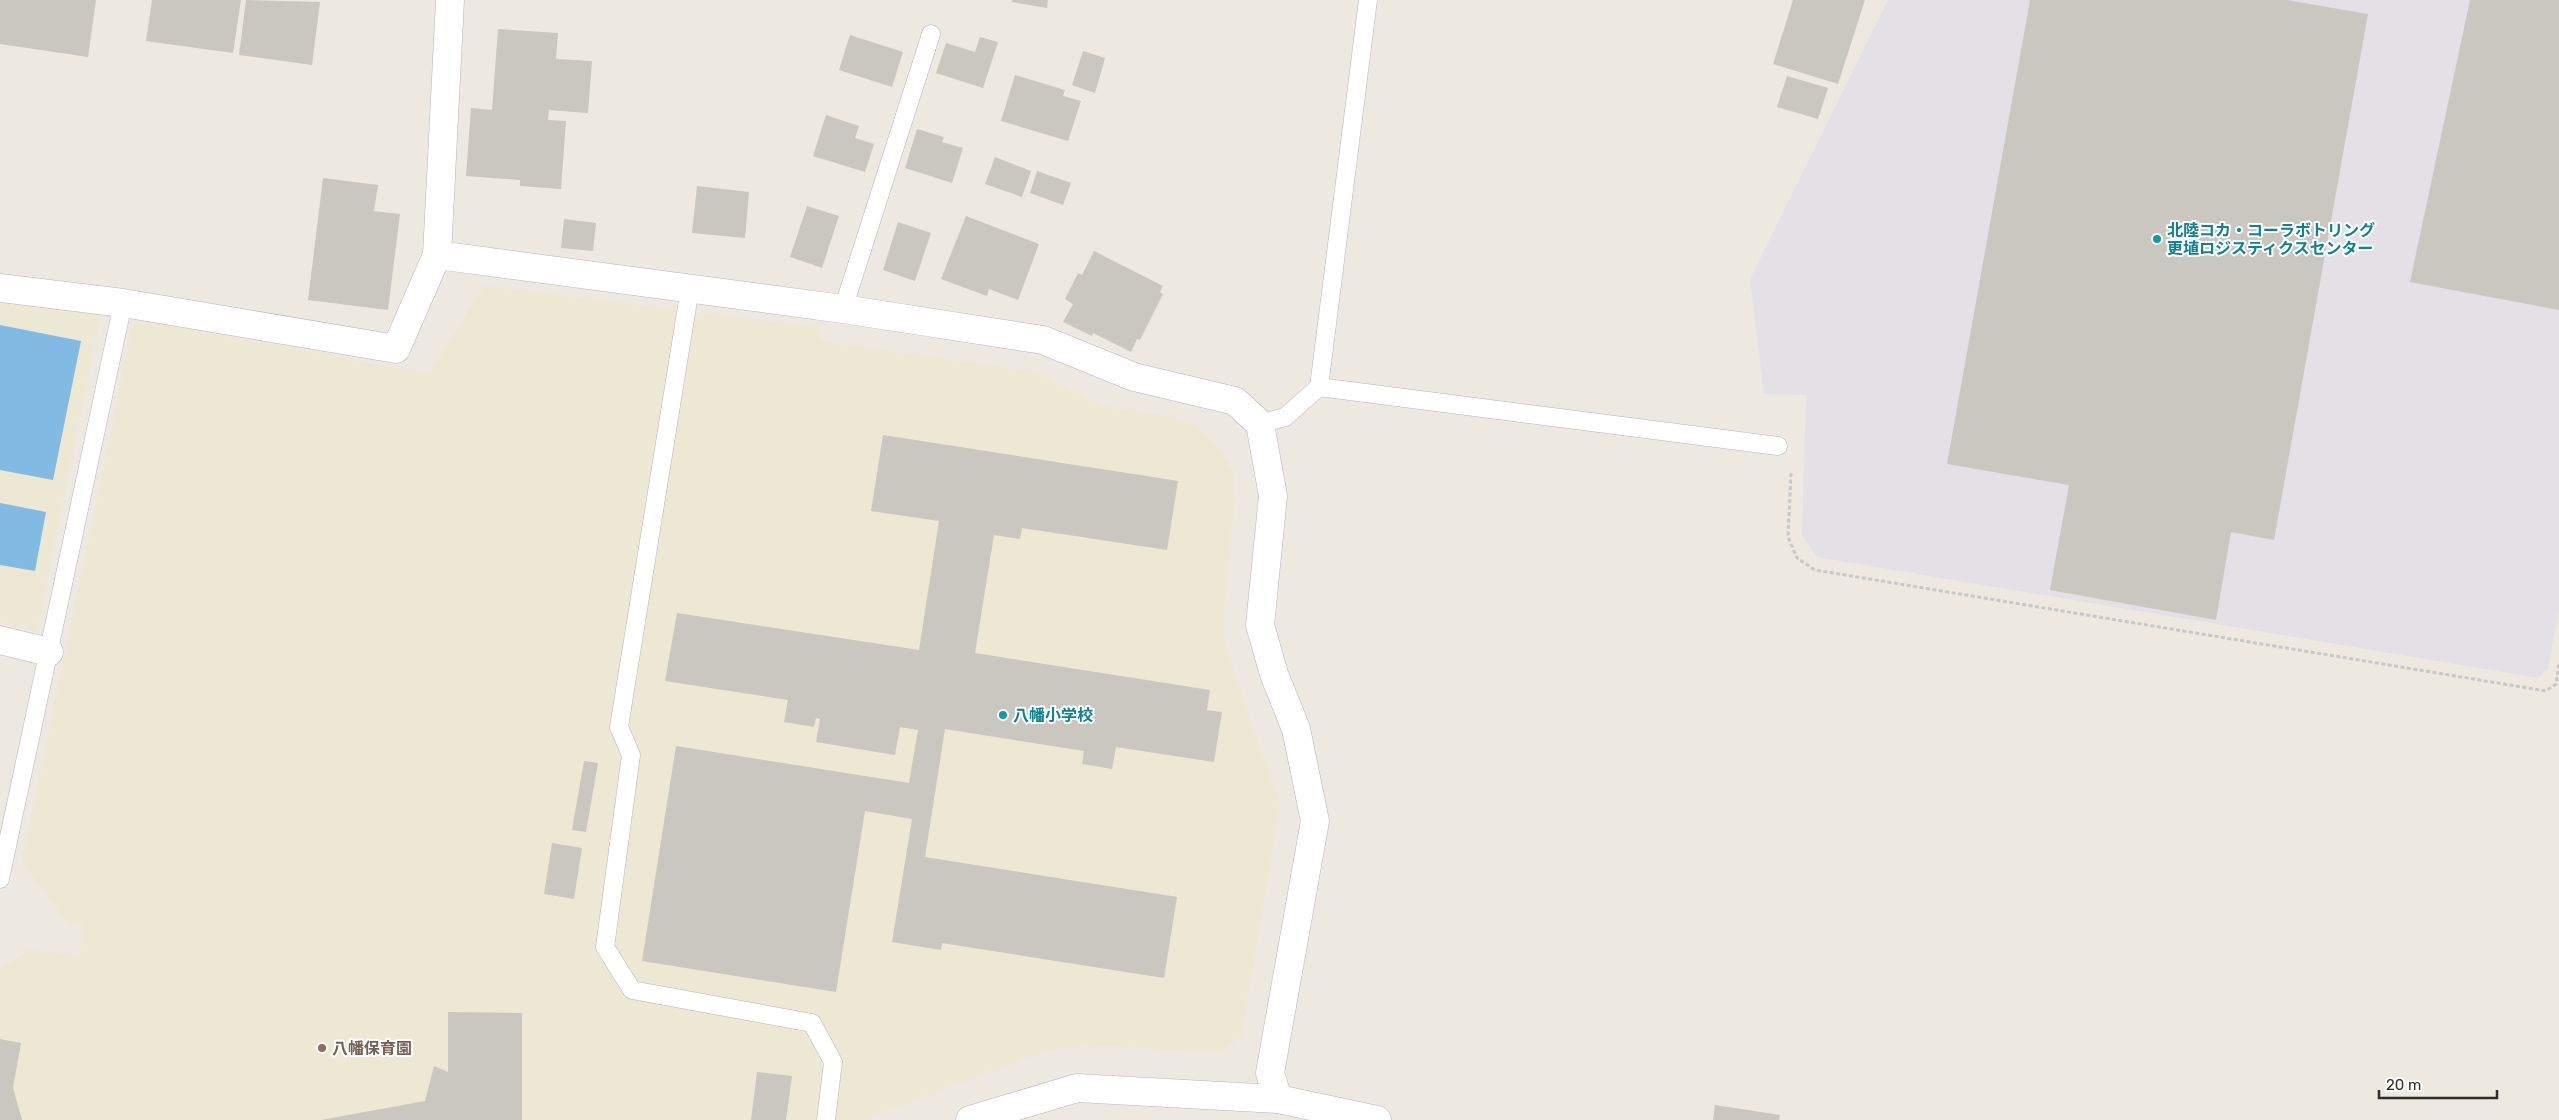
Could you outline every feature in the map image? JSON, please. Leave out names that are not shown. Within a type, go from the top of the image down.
[{"type":"street","points":[[0,288],[123,302],[396,349],[438,255],[450,0]]},
{"type":"street","points":[[438,255],[843,308],[1043,340],[1134,377],[1235,401],[1260,424],[1273,496],[1260,625],[1274,674],[1296,728],[1315,821],[1270,1072],[1277,1110]]},
{"type":"street","points":[[0,640],[49,652]]},
{"type":"street","points":[[970,1120],[1077,1088],[1377,1120]]},
{"type":"lane","points":[[1260,424],[1285,417],[1318,387],[1368,0]]},
{"type":"lane","points":[[843,308],[931,34]]},
{"type":"lane","points":[[690,288],[619,727],[631,755],[605,947],[632,990],[812,1024],[833,1062],[826,1120]]},
{"type":"lane","points":[[0,879],[123,302]]},
{"type":"lane","points":[[1318,387],[1778,446]]},
{"type":"path","points":[[1778,446],[1791,459],[1788,537],[1797,558],[1814,570],[2546,690],[2556,684],[2559,663]]},
{"type":"shaded area","points":[[1888,0],[2559,0],[2559,611],[2548,669],[2538,678],[1817,557],[1802,536],[1806,395],[1764,394],[1750,279]]},
{"type":"shaded area","points":[[484,286],[821,328],[819,341],[1037,372],[1107,407],[1172,417],[1198,427],[1218,447],[1233,473],[1234,504],[1224,607],[1224,642],[1280,805],[1241,1036],[1220,1053],[1080,1044],[1036,1054],[861,1120],[0,1120],[0,969],[29,950],[80,957],[82,925],[67,923],[22,861],[132,328],[145,321],[429,374]]},
{"type":"shaded area","points":[[0,301],[101,311],[37,632],[0,622]]},
{"type":"water","points":[[0,325],[81,341],[53,480],[0,470]]},
{"type":"water","points":[[0,503],[46,512],[35,571],[0,565]]},
{"type":"building","points":[[0,0],[96,0],[88,57],[0,44]]},
{"type":"building","points":[[152,0],[241,0],[233,53],[146,41]]},
{"type":"building","points":[[246,0],[320,2],[312,65],[239,55]]},
{"type":"building","points":[[1012,0],[1048,0],[1047,8],[1012,2]]},
{"type":"building","points":[[1793,0],[1865,0],[1838,84],[1773,64]]},
{"type":"building","name":"北陸コカ・コーラボトリング 更埴ロジスティクスセンター","points":[[2030,0],[2287,0],[2368,14],[2274,540],[2231,532],[2216,620],[2050,590],[2069,485],[1947,464]]},
{"type":"building","points":[[2470,0],[2559,0],[2559,310],[2410,282]]},
{"type":"building","points":[[498,29],[558,33],[556,59],[592,61],[588,113],[549,110],[548,120],[566,121],[561,189],[520,186],[520,180],[466,176],[471,108],[492,110]]},
{"type":"building","points":[[850,35],[903,52],[892,87],[839,70]]},
{"type":"building","points":[[980,37],[998,42],[983,88],[936,73],[946,43],[975,52]]},
{"type":"building","points":[[1083,51],[1105,58],[1095,93],[1072,85]]},
{"type":"building","points":[[1015,75],[1065,90],[1063,96],[1081,101],[1068,141],[1001,121]]},
{"type":"building","points":[[1787,76],[1828,88],[1818,119],[1777,107]]},
{"type":"building","points":[[826,115],[859,126],[855,138],[874,144],[865,172],[813,156]]},
{"type":"building","points":[[917,129],[944,137],[942,142],[963,148],[952,183],[905,168]]},
{"type":"building","points":[[995,157],[1031,171],[1022,197],[985,184]]},
{"type":"building","points":[[1037,171],[1071,183],[1063,205],[1030,193]]},
{"type":"building","points":[[323,178],[378,185],[374,211],[400,214],[388,310],[308,300]]},
{"type":"building","points":[[697,186],[749,192],[745,238],[692,233]]},
{"type":"building","points":[[807,206],[839,216],[822,268],[790,257]]},
{"type":"building","points":[[966,216],[1039,244],[1018,300],[989,289],[987,296],[941,279]]},
{"type":"building","points":[[564,219],[596,223],[593,251],[561,248]]},
{"type":"building","points":[[898,222],[931,233],[915,281],[883,270]]},
{"type":"building","points":[[1094,251],[1163,286],[1160,292],[1163,294],[1140,340],[1137,339],[1131,352],[1093,333],[1092,336],[1063,322],[1073,304],[1065,299],[1078,273],[1082,275]]},
{"type":"building","name":"八幡小学校","points":[[883,435],[1178,481],[1167,550],[1022,528],[1020,539],[994,535],[975,653],[1210,690],[1207,710],[1222,712],[1214,762],[1116,747],[1112,769],[1082,764],[1084,751],[945,729],[925,857],[1177,897],[1164,978],[942,943],[941,950],[892,942],[912,819],[865,811],[836,992],[642,961],[676,746],[909,783],[918,730],[900,727],[895,755],[816,742],[820,719],[816,718],[814,727],[784,722],[788,700],[665,681],[677,613],[919,650],[939,521],[871,511]]},
{"type":"building","points":[[584,761],[598,763],[586,832],[572,830]]},
{"type":"building","points":[[552,843],[582,848],[574,899],[544,894]]},
{"type":"building","points":[[448,1012],[522,1013],[522,1120],[321,1120],[425,1101],[434,1066],[448,1072]]},
{"type":"building","points":[[0,1039],[21,1043],[13,1088],[22,1120],[0,1120]]},
{"type":"building","points":[[757,1072],[792,1076],[786,1120],[751,1120]]},
{"type":"building","points":[[1715,1105],[1780,1115],[1779,1120],[1713,1120]]},
{"type":"place","name":"北陸コカ・コーラボトリング 更埴ロジスティクスセンター","points":[[2157,239]]},
{"type":"place","name":"八幡小学校","points":[[1003,715]]},
{"type":"place","name":"八幡保育園","points":[[322,1048]]}]
